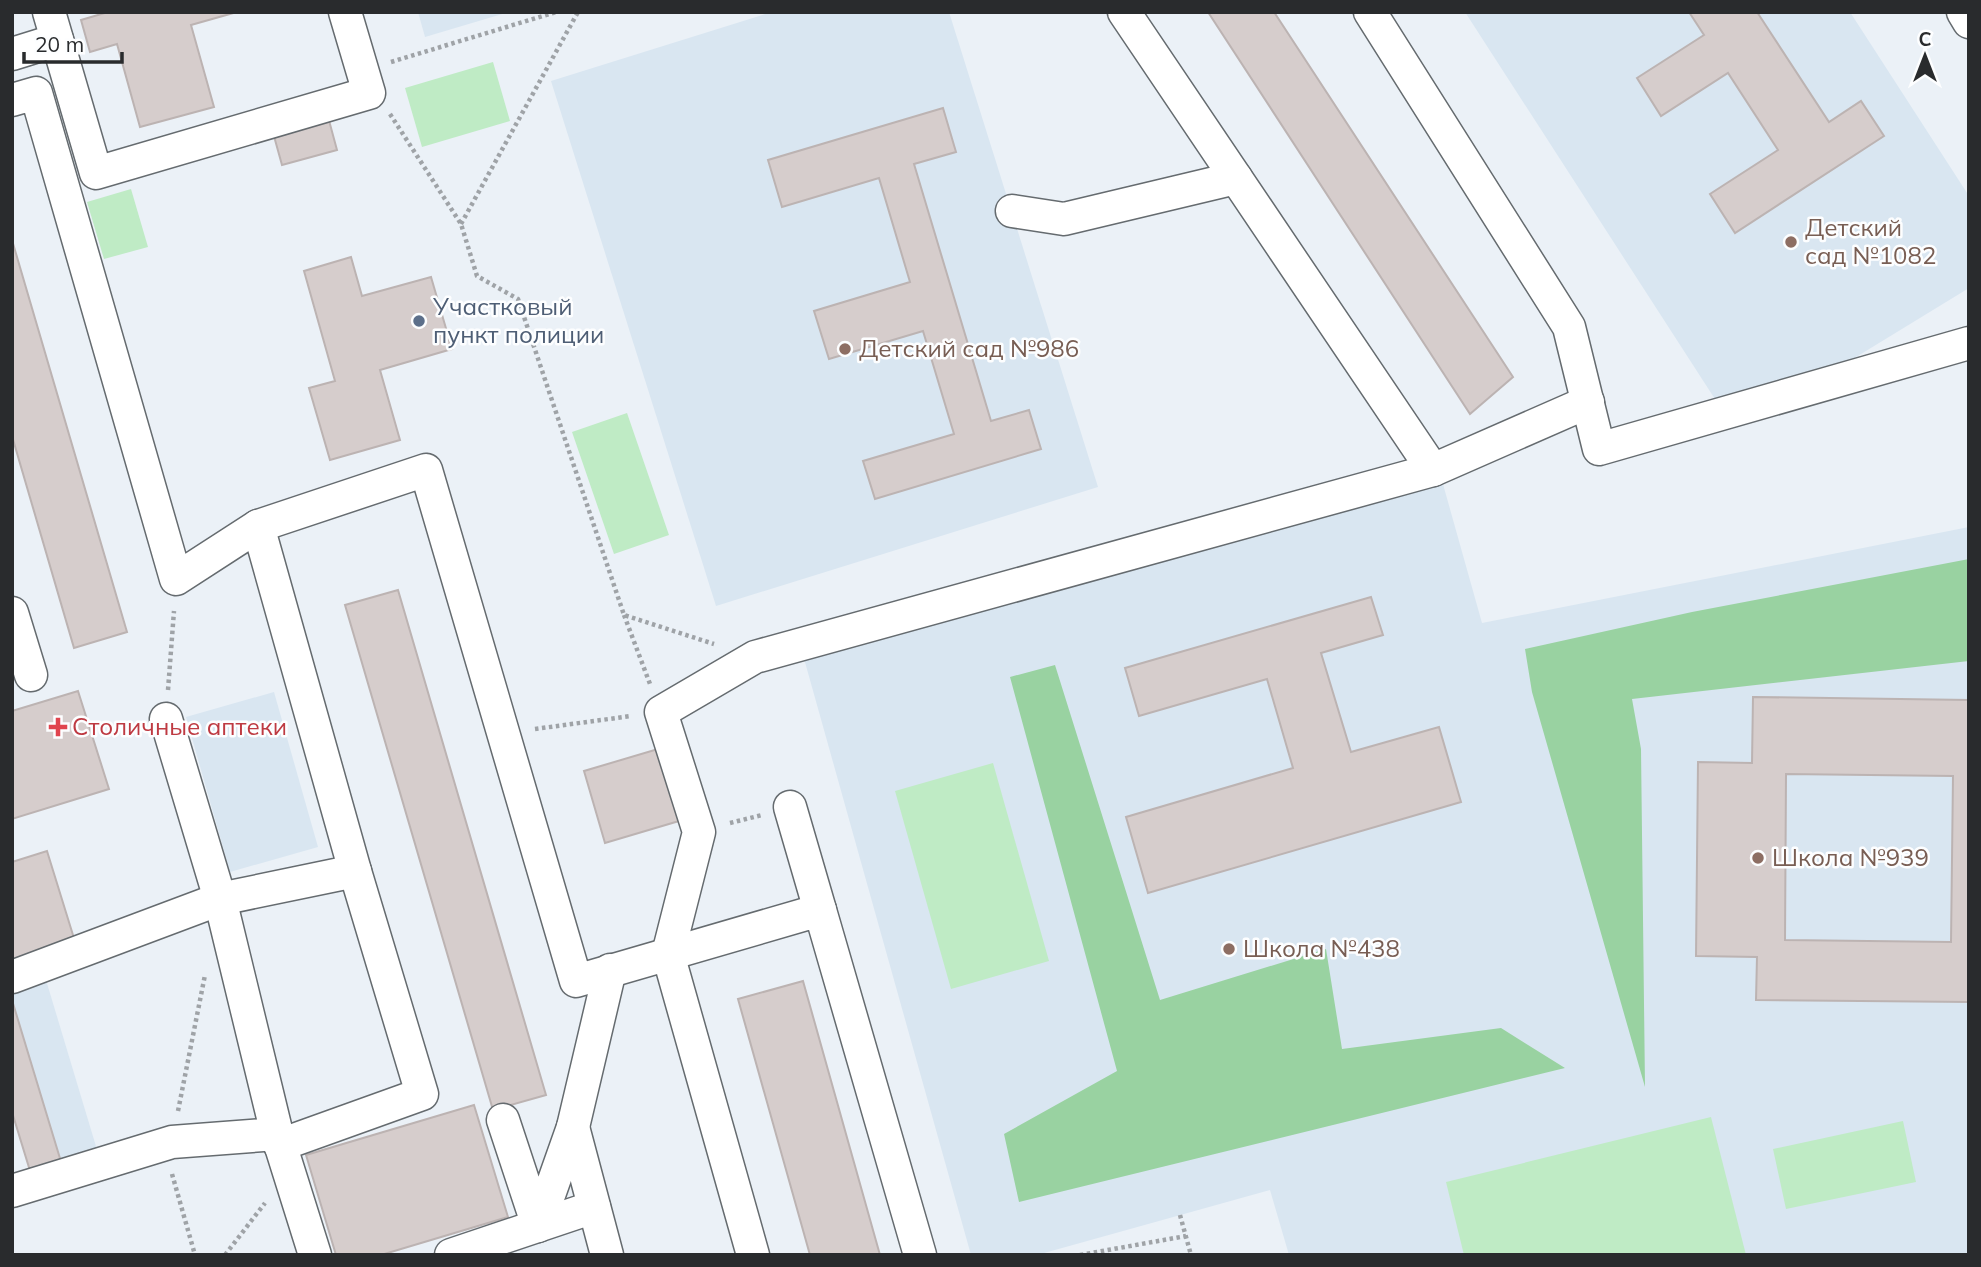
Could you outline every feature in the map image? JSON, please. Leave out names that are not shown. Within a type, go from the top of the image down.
[{"type":"lane","points":[[12,54],[53,26],[96,173],[369,93],[345,12]]},
{"type":"lane","points":[[1124,12],[1433,470]]},
{"type":"lane","points":[[1370,12],[1569,327],[1599,449],[1969,343]]},
{"type":"lane","points":[[1962,12],[1969,22]]},
{"type":"lane","points":[[12,100],[36,93],[176,579],[257,526],[426,470],[576,981],[820,910]]},
{"type":"lane","points":[[1012,211],[1065,219],[1237,178]]},
{"type":"lane","points":[[753,1255],[668,954],[699,832],[661,712],[755,657],[1433,470],[1588,402]]},
{"type":"lane","points":[[12,1191],[172,1142],[282,1151],[422,1094],[355,871],[257,526]]},
{"type":"lane","points":[[12,613],[31,675]]},
{"type":"lane","points":[[166,719],[220,899],[282,1151],[315,1255]]},
{"type":"lane","points":[[790,807],[920,1255]]},
{"type":"lane","points":[[12,977],[220,899],[355,871]]},
{"type":"lane","points":[[538,1226],[573,1127],[610,970]]},
{"type":"lane","points":[[503,1120],[538,1226]]},
{"type":"lane","points":[[573,1127],[607,1255]]},
{"type":"lane","points":[[451,1255],[594,1207]]},
{"type":"path","points":[[503,733],[661,712],[624,615],[519,299],[477,276],[461,223],[362,70],[556,12]]},
{"type":"path","points":[[461,223],[578,12]]},
{"type":"path","points":[[166,719],[176,579]]},
{"type":"path","points":[[624,615],[755,657]]},
{"type":"path","points":[[699,832],[790,807]]},
{"type":"path","points":[[195,1255],[181,1198],[168,1166],[206,967]]},
{"type":"path","points":[[225,1255],[282,1151]]},
{"type":"path","points":[[1181,1215],[1191,1255]]},
{"type":"path","points":[[1080,1255],[1186,1236]]},
{"type":"shaded area","points":[[418,12],[509,12],[425,37]]},
{"type":"shaded area","name":"Детский сад №986","points":[[772,12],[949,12],[1098,487],[716,606],[551,81]]},
{"type":"shaded area","name":"Детский сад №1082","points":[[1465,12],[1850,12],[1969,196],[1969,288],[1763,414],[1724,413]]},
{"type":"shaded area","points":[[1441,477],[1482,623],[1969,527],[1969,1255],[1289,1255],[1270,1190],[1037,1255],[971,1255],[803,655]]},
{"type":"shaded area","points":[[274,692],[318,847],[230,872],[186,717]]},
{"type":"shaded area","points":[[46,980],[98,1153],[31,1174],[12,1112],[12,990]]},
{"type":"green space","points":[[493,62],[510,121],[422,147],[405,88]]},
{"type":"green space","points":[[131,189],[148,247],[104,259],[87,202]]},
{"type":"green space","points":[[627,413],[669,535],[614,554],[572,432]]},
{"type":"green space","points":[[1969,559],[1969,661],[1632,699],[1641,749],[1645,1087],[1532,692],[1525,649],[1692,612]]},
{"type":"green space","points":[[1055,665],[1160,1000],[1326,949],[1342,1049],[1501,1028],[1565,1068],[1019,1202],[1004,1134],[1117,1071],[1010,677]]},
{"type":"green space","points":[[993,763],[1049,961],[951,989],[895,791]]},
{"type":"green space","points":[[1711,1117],[1746,1255],[1464,1255],[1446,1182]]},
{"type":"green space","points":[[1903,1121],[1916,1182],[1786,1209],[1773,1149]]},
{"type":"building","points":[[108,12],[237,12],[191,25],[214,107],[140,127],[117,44],[90,52],[81,20]]},
{"type":"building","points":[[1208,12],[1274,12],[1513,377],[1470,414]]},
{"type":"building","points":[[1689,12],[1757,12],[1829,122],[1861,101],[1884,136],[1735,233],[1710,194],[1778,150],[1728,73],[1661,116],[1637,78],[1704,35]]},
{"type":"building","points":[[943,108],[956,152],[914,164],[991,421],[1029,410],[1041,449],[875,499],[863,461],[954,434],[923,331],[829,359],[814,311],[910,282],[879,178],[782,207],[768,160]]},
{"type":"building","points":[[327,113],[337,150],[282,165],[272,129]]},
{"type":"building","points":[[12,240],[127,632],[74,648],[12,436]]},
{"type":"building","points":[[351,257],[362,296],[431,277],[452,349],[380,370],[400,440],[330,460],[309,388],[335,381],[304,271]]},
{"type":"building","points":[[398,590],[546,1095],[493,1110],[345,605]]},
{"type":"building","points":[[1371,597],[1383,635],[1321,653],[1351,752],[1439,727],[1461,802],[1148,893],[1126,817],[1293,768],[1267,679],[1139,716],[1125,668]]},
{"type":"building","points":[[78,691],[109,789],[12,819],[12,711]]},
{"type":"building","points":[[1753,697],[1969,700],[1969,1002],[1756,1000],[1757,957],[1696,956],[1698,762],[1752,763]],"holes":[[[1786,774],[1953,776],[1951,942],[1785,940]]]},
{"type":"building","points":[[658,749],[679,821],[605,843],[584,771]]},
{"type":"building","points":[[47,851],[77,948],[12,968],[12,862]]},
{"type":"building","points":[[803,981],[880,1255],[810,1255],[738,999]]},
{"type":"building","points":[[12,1000],[62,1165],[31,1174],[12,1112]]},
{"type":"building","points":[[474,1105],[508,1217],[381,1255],[336,1255],[306,1155]]},
{"type":"place","name":"Детский сад №1082","points":[[1791,242]]},
{"type":"place","name":"Участковый пункт полиции","points":[[419,321]]},
{"type":"place","name":"Детский сад №986","points":[[845,349]]},
{"type":"place","name":"Столичные аптеки","points":[[58,727]]},
{"type":"place","name":"Школа №939","points":[[1758,858]]},
{"type":"place","name":"Школа №438","points":[[1229,949]]}]
